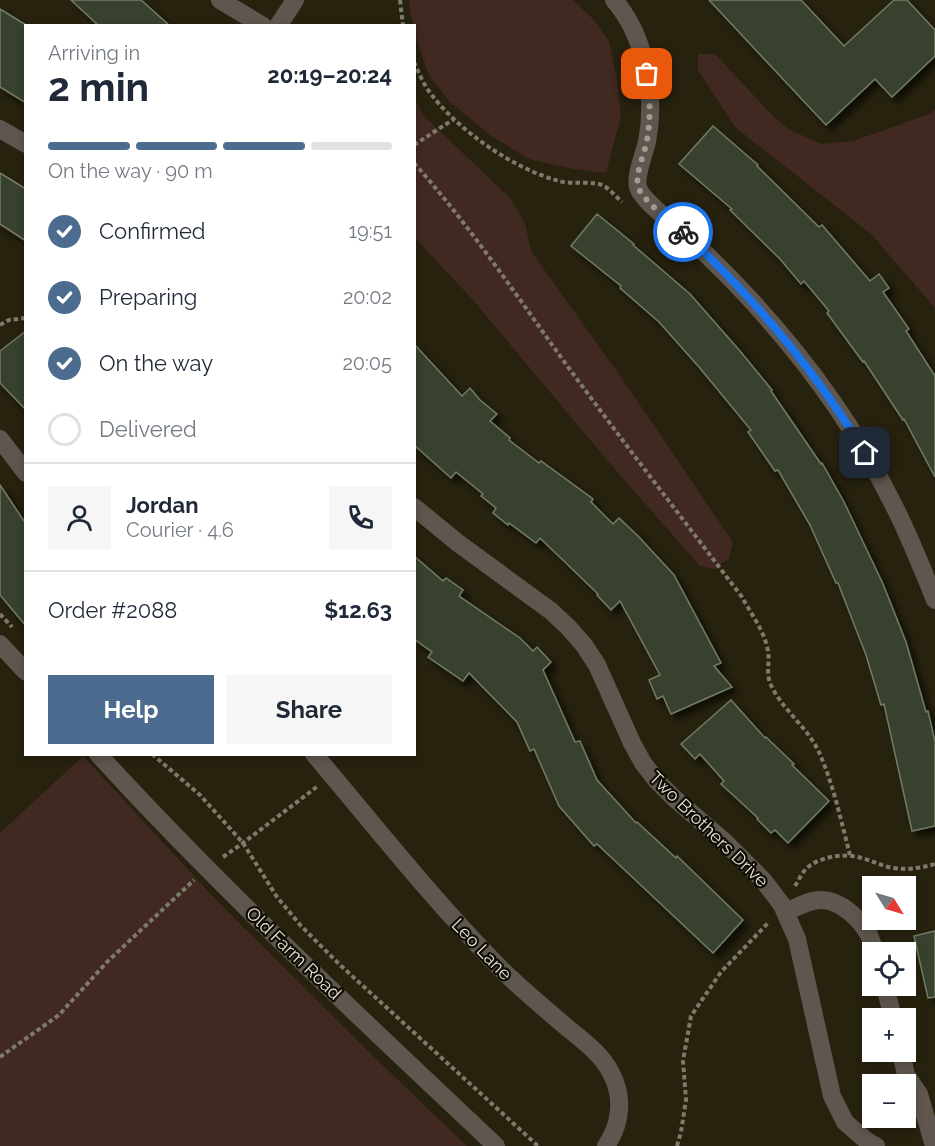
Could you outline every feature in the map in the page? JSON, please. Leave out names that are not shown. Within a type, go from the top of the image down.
[{"type":"street","points":[[220,0],[260,24]]},
{"type":"street","points":[[279,24],[295,0]]},
{"type":"street","points":[[614,0],[633,28],[647,74],[650,100],[649,123],[638,178],[638,187],[642,195],[692,240],[755,305],[776,328],[819,384],[856,438],[891,499],[935,600]]},
{"type":"street","points":[[0,129],[24,143]]},
{"type":"street","points":[[0,439],[24,470]]},
{"type":"street","name":"Two Brothers Drive","points":[[416,509],[458,543],[551,611],[568,627],[597,665],[642,763],[657,781],[764,880],[784,908],[797,939],[832,1096],[845,1122],[876,1146]]},
{"type":"street","points":[[0,644],[24,670]]},
{"type":"street","name":"Old Farm Road","points":[[100,756],[171,832],[315,975],[496,1146]]},
{"type":"street","name":"Leo Lane","points":[[316,756],[462,928],[526,993],[600,1056],[611,1072],[620,1105],[612,1138],[606,1146]]},
{"type":"street","points":[[784,908],[822,900],[837,903],[854,916],[872,942]]},
{"type":"street","points":[[903,1062],[906,1075],[919,1094],[932,1145]]},
{"type":"path","points":[[400,0],[403,24]]},
{"type":"path","points":[[416,67],[430,93],[454,119],[483,143],[509,160],[560,182],[595,183],[603,186],[626,206]]},
{"type":"path","points":[[416,144],[454,119]]},
{"type":"path","points":[[416,165],[477,241],[572,373],[742,597],[764,638],[768,652],[770,682],[779,698],[818,749],[850,855]]},
{"type":"path","points":[[0,325],[9,320],[24,318]]},
{"type":"path","points":[[154,756],[200,795],[243,843],[277,897],[301,927],[538,1146]]},
{"type":"path","points":[[0,1057],[59,1015],[107,962],[207,868],[323,782]]},
{"type":"path","points":[[784,908],[808,867],[822,860],[850,855],[906,869],[935,864]]},
{"type":"path","points":[[677,1146],[686,1100],[683,1061],[691,1016],[721,972],[769,922]]},
{"type":"shaded area","points":[[409,0],[573,0],[593,19],[609,41],[617,80],[621,117],[606,173],[573,169],[529,159],[491,136],[449,101],[429,75],[418,44],[416,24],[413,24]]},
{"type":"shaded area","points":[[698,54],[715,54],[774,117],[790,130],[822,144],[853,141],[927,115],[935,110],[935,308],[871,234],[735,127],[698,70]]},
{"type":"shaded area","points":[[416,102],[425,117],[510,198],[525,223],[531,251],[623,380],[733,542],[729,558],[715,569],[700,566],[618,473],[472,299],[416,239]]},
{"type":"shaded area","points":[[83,756],[219,903],[467,1146],[0,1146],[0,833]]},
{"type":"building","points":[[71,0],[141,0],[168,24],[97,24]]},
{"type":"building","points":[[709,0],[801,0],[844,46],[894,0],[907,0],[935,30],[935,56],[892,97],[875,79],[826,125]]},
{"type":"building","points":[[0,9],[24,24],[24,102],[0,87]]},
{"type":"building","points":[[713,126],[758,165],[819,227],[822,225],[870,281],[879,274],[889,288],[883,292],[909,329],[906,331],[935,376],[935,477],[904,419],[827,313],[829,311],[804,281],[801,284],[780,259],[730,210],[732,209],[679,164]]},
{"type":"building","points":[[0,173],[24,188],[24,240],[0,224]]},
{"type":"building","points":[[597,214],[690,294],[740,351],[772,390],[822,463],[844,502],[883,584],[906,642],[926,712],[928,711],[935,742],[935,826],[912,831],[884,704],[881,705],[866,655],[838,583],[836,583],[810,525],[778,470],[775,471],[748,432],[751,430],[659,322],[620,288],[621,286],[571,246]]},
{"type":"building","points":[[24,333],[24,408],[0,383],[0,351]]},
{"type":"building","points":[[416,346],[462,396],[470,388],[497,414],[490,421],[510,438],[509,440],[593,499],[591,502],[613,524],[619,518],[638,536],[674,575],[721,663],[714,666],[732,687],[671,714],[663,696],[657,699],[649,680],[660,675],[620,601],[611,610],[598,594],[540,538],[536,543],[509,523],[508,525],[493,513],[496,508],[481,496],[483,494],[456,472],[451,478],[416,447]]},
{"type":"building","points":[[0,485],[24,521],[24,624],[0,595]]},
{"type":"building","points":[[416,558],[443,581],[446,578],[463,590],[459,596],[520,638],[533,651],[537,647],[551,662],[543,670],[575,742],[580,741],[597,780],[636,823],[676,858],[677,856],[743,920],[713,953],[597,844],[594,846],[559,806],[534,749],[530,751],[517,722],[469,673],[463,681],[428,657],[432,652],[416,640]]},
{"type":"building","points":[[731,700],[765,738],[794,764],[792,765],[829,801],[788,843],[775,830],[771,833],[721,784],[724,781],[700,754],[695,759],[681,744]]},
{"type":"building","points":[[935,931],[935,997],[928,998],[914,936]]},
{"type":"way so far","points":[[647,74],[650,100],[649,123],[638,187],[642,195],[683,232]]},
{"type":"route","points":[[683,232],[776,328],[819,384],[865,453]]}]
